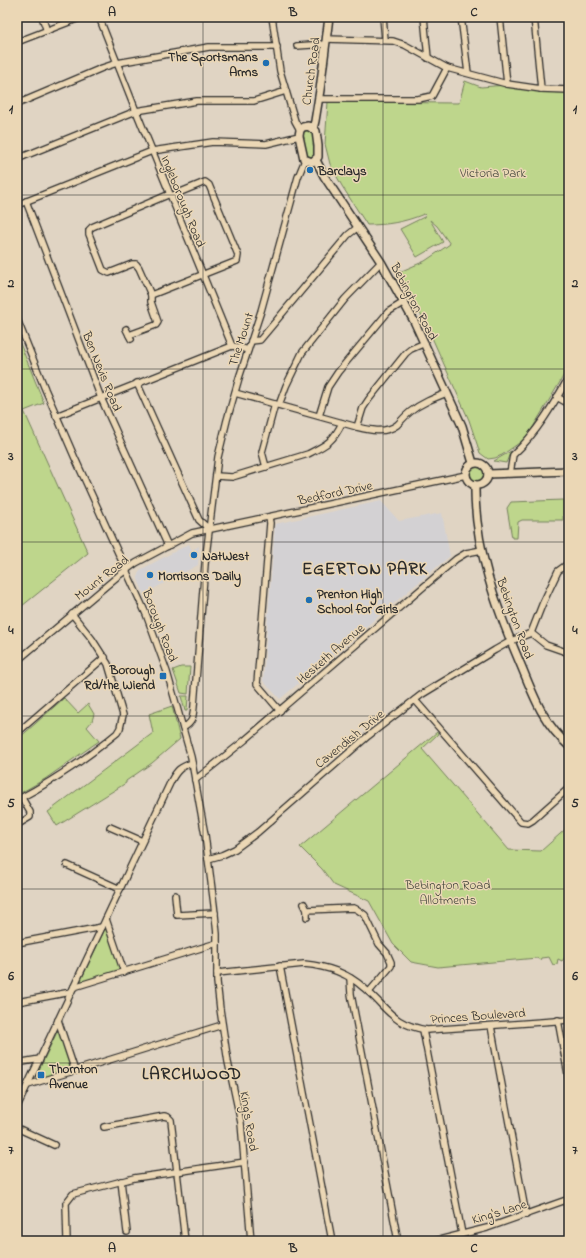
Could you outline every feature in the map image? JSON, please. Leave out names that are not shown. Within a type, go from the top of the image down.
[{"type":"main road","name":"Church Road","points":[[313,128],[319,99],[329,17]]},
{"type":"main road","points":[[308,126],[316,131],[318,152],[318,158],[316,160],[312,162],[305,160],[302,153],[300,133],[303,127],[308,126]]},
{"type":"main road","name":"Bebington Road","points":[[316,160],[324,176],[358,227],[404,302],[425,343],[462,426],[473,463]]},
{"type":"main road","points":[[477,462],[483,464],[487,468],[488,474],[484,483],[475,485],[468,481],[466,475],[468,467],[473,463],[477,462]]},
{"type":"main road","points":[[488,474],[569,471]]},
{"type":"main road","name":"Bebington Road","points":[[475,485],[476,516],[482,550],[500,615],[538,706],[547,723],[569,746]]},
{"type":"street","points":[[42,17],[46,31]]},
{"type":"street","points":[[17,42],[82,17]]},
{"type":"street","name":"Ingleborough Road","points":[[99,17],[152,152],[232,346]]},
{"type":"street","points":[[17,205],[152,152],[213,142],[266,144],[300,133],[280,71],[272,17]]},
{"type":"street","points":[[383,17],[385,40]]},
{"type":"street","points":[[424,17],[428,58]]},
{"type":"street","points":[[461,17],[468,73]]},
{"type":"street","points":[[500,17],[507,84]]},
{"type":"street","points":[[534,17],[541,88]]},
{"type":"street","points":[[297,46],[326,42],[385,40],[405,45],[447,68],[507,84],[569,90]]},
{"type":"street","points":[[17,104],[117,63],[209,47],[277,47]]},
{"type":"street","points":[[319,99],[418,99],[432,96],[447,68]]},
{"type":"street","points":[[17,159],[136,111],[197,101],[254,102],[286,91]]},
{"type":"street","name":"The Mount","points":[[183,728],[190,724],[193,718],[209,529],[222,439],[298,177],[305,160]]},
{"type":"street","points":[[129,334],[156,325],[158,322],[151,302],[151,295],[136,264],[132,264],[109,273],[103,270],[89,234],[89,230],[92,227],[205,182],[209,185],[238,255],[237,261],[151,295]]},
{"type":"street","name":"Ben Nevis Road","points":[[26,201],[101,398],[168,546]]},
{"type":"street","points":[[251,341],[260,340],[348,235],[358,227]]},
{"type":"street","points":[[266,467],[262,452],[277,404],[302,353],[350,294],[380,262]]},
{"type":"street","points":[[319,416],[328,387],[338,372],[388,312],[404,302]]},
{"type":"street","name":"Borough Road","points":[[17,319],[56,416],[126,570],[159,647],[192,763],[208,859],[217,934]]},
{"type":"street","points":[[357,427],[362,408],[406,353],[410,349],[425,343]]},
{"type":"street","points":[[56,416],[232,346],[248,350]]},
{"type":"street","points":[[510,473],[513,454],[523,446],[533,434],[569,377]]},
{"type":"street","points":[[137,384],[200,521],[209,529]]},
{"type":"street","points":[[235,393],[373,431],[389,429],[396,426],[409,412],[447,393]]},
{"type":"street","points":[[557,397],[569,404]]},
{"type":"street","points":[[216,476],[232,477],[308,454],[331,440],[336,435],[342,423]]},
{"type":"street","name":"Bedford Drive","points":[[209,529],[222,528],[466,475]]},
{"type":"street","points":[[268,518],[270,523],[257,684],[280,711]]},
{"type":"street","name":"Mount Road","points":[[17,661],[126,570],[192,533],[209,529]]},
{"type":"street","name":"Hesketh Avenue","points":[[195,780],[280,711],[456,559],[466,553],[482,550]]},
{"type":"street","points":[[511,641],[531,633],[558,571],[569,563]]},
{"type":"street","points":[[20,823],[30,817],[30,812],[20,799],[38,790],[85,760],[120,728],[122,714],[108,664],[104,656],[72,614]]},
{"type":"street","points":[[531,633],[546,645],[569,653]]},
{"type":"street","name":"Cavendish Drive","points":[[208,859],[235,849],[258,832],[356,746],[415,700],[463,669],[511,641]]},
{"type":"street","points":[[17,734],[104,656]]},
{"type":"street","points":[[415,700],[521,822],[528,823],[533,820],[569,788]]},
{"type":"street","points":[[17,1107],[176,771],[183,766],[192,763]]},
{"type":"street","points":[[110,827],[142,841]]},
{"type":"street","points":[[67,865],[120,889]]},
{"type":"street","points":[[175,895],[176,915],[215,913]]},
{"type":"street","points":[[307,917],[306,907],[354,908],[365,915],[379,944],[387,953],[391,962],[391,966],[369,992]]},
{"type":"street","points":[[106,919],[124,972]]},
{"type":"street","points":[[17,943],[102,927]]},
{"type":"street","name":"King's Road","points":[[217,934],[217,973],[222,1025],[241,1123],[252,1241]]},
{"type":"street","points":[[17,1002],[73,990],[124,972],[217,943]]},
{"type":"street","name":"Princes Boulevard","points":[[217,973],[304,964],[319,965],[332,969],[350,978],[364,987],[396,1019],[423,1030],[569,1020]]},
{"type":"street","points":[[280,966],[332,1241]]},
{"type":"street","points":[[350,978],[350,994],[398,1241]]},
{"type":"street","points":[[58,1020],[75,1070]]},
{"type":"street","points":[[558,1020],[569,1080]]},
{"type":"street","points":[[28,1085],[222,1025]]},
{"type":"street","points":[[491,1026],[526,1215]]},
{"type":"street","points":[[423,1030],[462,1234]]},
{"type":"street","points":[[17,1063],[40,1058]]},
{"type":"street","points":[[104,1127],[160,1117],[171,1120],[185,1241]]},
{"type":"street","points":[[17,1128],[54,1145]]},
{"type":"street","points":[[67,1241],[66,1203],[73,1194],[134,1178],[245,1162]]},
{"type":"street","points":[[121,1181],[126,1232]]},
{"type":"street","name":"King's Lane","points":[[435,1241],[487,1228],[569,1199]]},
{"type":"shaded area","name":"Prenton High School for Girls","points":[[381,501],[399,521],[442,513],[450,556],[280,699],[263,681],[275,524]]},
{"type":"shaded area","points":[[189,544],[192,550],[199,546],[198,565],[144,594],[138,579],[140,570]]},
{"type":"green space","name":"Victoria Park","points":[[465,81],[481,87],[506,85],[569,92],[569,365],[530,432],[522,441],[502,455],[488,459],[480,453],[469,420],[425,322],[397,273],[425,261],[450,244],[437,226],[430,220],[443,242],[417,257],[400,229],[426,216],[424,214],[396,222],[367,225],[330,164],[325,144],[328,102],[459,103]]},
{"type":"green space","points":[[307,130],[312,133],[315,140],[316,155],[313,159],[306,158],[302,136]]},
{"type":"green space","points":[[17,336],[44,403],[24,411],[88,553],[17,610]]},
{"type":"green space","points":[[511,451],[506,463],[494,461]]},
{"type":"green space","points":[[474,466],[480,466],[485,471],[483,480],[480,482],[474,482],[469,477],[469,471]]},
{"type":"green space","points":[[563,500],[563,520],[522,520],[518,522],[517,538],[512,538],[507,508],[511,502]]},
{"type":"green space","points":[[181,667],[190,667],[188,694],[181,693],[173,670]]},
{"type":"green space","points":[[181,696],[188,696],[187,711],[185,711]]},
{"type":"green space","points":[[64,698],[78,713],[88,704],[94,714],[92,721],[87,727],[99,741],[45,779],[17,795],[17,740]]},
{"type":"green space","points":[[172,706],[180,739],[152,763],[126,781],[126,783],[57,826],[48,812],[153,733],[149,714]]},
{"type":"green space","name":"Bebington Road Allotments","points":[[437,732],[438,734],[422,749],[509,850],[541,851],[569,826],[569,957],[566,956],[562,961],[558,959],[557,964],[553,965],[549,957],[541,958],[540,960],[537,958],[438,967],[411,962],[393,944],[369,901],[334,885],[322,869],[300,847]]},
{"type":"green space","points":[[105,929],[107,929],[121,971],[82,982],[81,980]]},
{"type":"green space","points":[[58,1030],[72,1070],[37,1079],[36,1076]]},
{"type":"place","name":"The Sportsmans Arms","points":[[266,63]]},
{"type":"place","name":"Barclays","points":[[310,170]]},
{"type":"place","name":"NatWest","points":[[194,555]]},
{"type":"place","name":"Morrisons Daily","points":[[150,575]]},
{"type":"place","name":"Prenton High School for Girls","points":[[309,600]]},
{"type":"place","name":"Borough Rd/the Wiend","points":[[163,676]]},
{"type":"place","name":"Thornton Avenue","points":[[41,1075]]},
{"type":"district","name":"EGERTON PARK","points":[[365,568]]},
{"type":"district","name":"LARCHWOOD","points":[[192,1073]]}]
